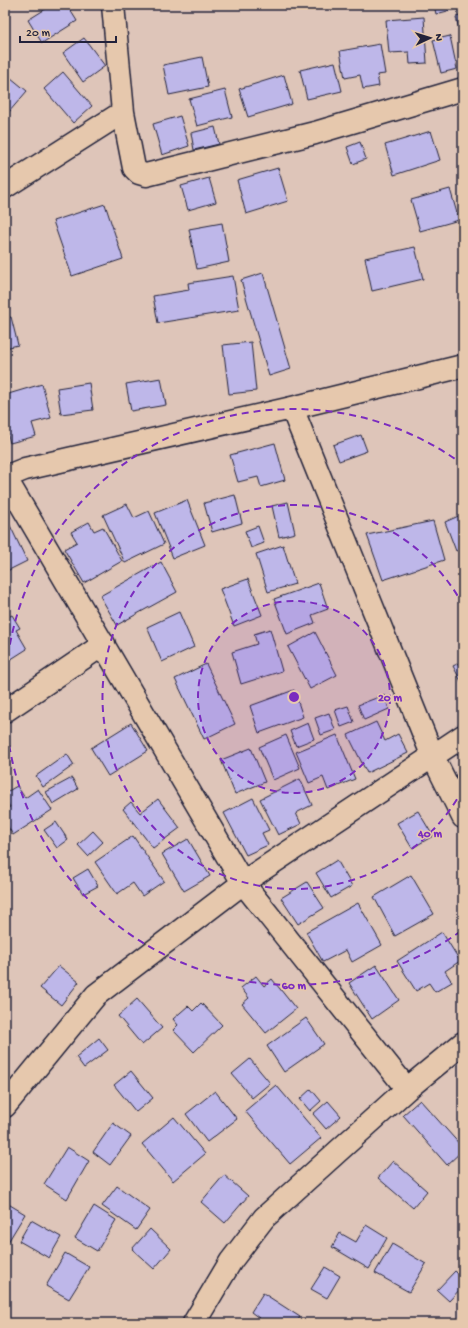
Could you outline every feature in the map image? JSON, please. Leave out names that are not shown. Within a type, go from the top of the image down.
[{"type":"street","points":[[113,5],[123,112],[134,168],[138,173],[146,175],[315,133],[463,90]]},
{"type":"street","points":[[5,187],[123,112]]},
{"type":"street","points":[[407,1089],[243,883],[5,477],[26,469],[292,408],[463,366]]},
{"type":"street","points":[[292,408],[433,757],[463,817]]},
{"type":"street","points":[[5,711],[104,644]]},
{"type":"street","points":[[5,1106],[96,995],[243,883],[463,736]]},
{"type":"street","points":[[194,1323],[231,1261],[264,1218],[407,1089],[463,1043]]},
{"type":"building","points":[[52,5],[67,5],[77,21],[42,43],[28,20]]},
{"type":"building","points":[[285,5],[303,5],[286,9]]},
{"type":"building","points":[[434,5],[463,5],[463,7],[436,14]]},
{"type":"building","points":[[463,15],[463,46],[456,17]]},
{"type":"building","points":[[424,17],[427,63],[410,64],[409,52],[389,53],[386,20]]},
{"type":"building","points":[[450,36],[457,69],[441,73],[433,40]]},
{"type":"building","points":[[84,38],[105,66],[83,82],[63,53]]},
{"type":"building","points":[[380,44],[385,74],[377,75],[379,86],[363,89],[360,75],[345,78],[340,51]]},
{"type":"building","points":[[202,57],[208,87],[169,95],[163,65]]},
{"type":"building","points":[[335,62],[342,91],[307,99],[300,70]]},
{"type":"building","points":[[63,72],[92,106],[73,123],[44,89]]},
{"type":"building","points":[[5,73],[27,91],[9,112],[5,109]]},
{"type":"building","points":[[284,75],[292,104],[248,117],[239,89]]},
{"type":"building","points":[[225,90],[232,117],[197,126],[189,99]]},
{"type":"building","points":[[180,116],[189,146],[162,155],[153,124]]},
{"type":"building","points":[[215,127],[219,144],[194,150],[191,133]]},
{"type":"building","points":[[431,131],[440,160],[394,175],[385,145]]},
{"type":"building","points":[[360,142],[366,159],[353,164],[347,147]]},
{"type":"building","points":[[278,168],[288,201],[246,214],[237,180]]},
{"type":"building","points":[[209,178],[216,202],[188,210],[181,186]]},
{"type":"building","points":[[450,189],[459,220],[420,231],[411,200]]},
{"type":"building","points":[[105,204],[123,259],[72,276],[53,221]]},
{"type":"building","points":[[222,223],[229,262],[197,269],[189,229]]},
{"type":"building","points":[[415,247],[423,279],[372,291],[365,258]]},
{"type":"building","points":[[263,273],[291,369],[269,376],[241,280]]},
{"type":"building","points":[[233,276],[239,310],[158,323],[153,296],[189,290],[188,283]]},
{"type":"building","points":[[11,317],[18,345],[5,348],[5,318]]},
{"type":"building","points":[[251,342],[256,391],[229,394],[223,345]]},
{"type":"building","points":[[161,378],[166,405],[131,411],[126,384]]},
{"type":"building","points":[[89,383],[93,410],[61,414],[57,388]]},
{"type":"building","points":[[42,384],[51,418],[32,423],[36,436],[10,443],[5,424],[5,395]]},
{"type":"building","points":[[361,435],[367,451],[339,461],[333,445]]},
{"type":"building","points":[[275,443],[285,480],[261,487],[258,477],[238,482],[230,455]]},
{"type":"building","points":[[235,495],[242,523],[212,532],[204,503]]},
{"type":"building","points":[[187,500],[205,545],[173,558],[155,513]]},
{"type":"building","points":[[288,502],[295,533],[279,537],[272,506]]},
{"type":"building","points":[[127,504],[134,518],[149,511],[164,544],[125,563],[103,515]]},
{"type":"building","points":[[463,514],[463,548],[456,551],[445,522]]},
{"type":"building","points":[[5,515],[27,561],[5,572]]},
{"type":"building","points":[[433,521],[444,560],[383,580],[367,535]]},
{"type":"building","points":[[89,522],[94,531],[103,527],[122,561],[84,583],[64,549],[77,542],[71,532]]},
{"type":"building","points":[[258,526],[264,543],[251,548],[245,531]]},
{"type":"building","points":[[283,545],[295,584],[268,592],[256,554]]},
{"type":"building","points":[[161,562],[177,592],[117,625],[100,596]]},
{"type":"building","points":[[248,579],[262,615],[234,626],[220,589]]},
{"type":"building","points":[[319,583],[328,609],[312,615],[315,623],[287,634],[274,599]]},
{"type":"building","points":[[5,612],[8,617],[12,615],[20,628],[16,630],[27,649],[5,663]]},
{"type":"building","points":[[179,612],[194,647],[162,662],[147,627]]},
{"type":"building","points":[[270,629],[282,671],[241,684],[232,652],[257,644],[254,634]]},
{"type":"building","points":[[315,632],[337,675],[310,689],[288,647]]},
{"type":"building","points":[[463,661],[463,685],[453,666]]},
{"type":"building","points":[[206,664],[235,724],[204,739],[175,679]]},
{"type":"building","points":[[294,690],[303,717],[259,733],[250,706]]},
{"type":"building","points":[[384,695],[389,709],[364,720],[358,705]]},
{"type":"building","points":[[348,706],[354,722],[341,727],[335,710]]},
{"type":"building","points":[[329,713],[335,730],[321,735],[315,718]]},
{"type":"building","points":[[376,722],[385,741],[398,734],[408,753],[367,773],[348,735]]},
{"type":"building","points":[[131,723],[148,751],[108,776],[91,748]]},
{"type":"building","points":[[308,723],[314,739],[296,746],[290,731]]},
{"type":"building","points":[[286,735],[300,768],[273,780],[259,747]]},
{"type":"building","points":[[337,735],[355,779],[328,790],[323,777],[309,783],[296,752]]},
{"type":"building","points":[[251,748],[265,782],[235,794],[221,760]]},
{"type":"building","points":[[67,754],[74,765],[43,787],[36,776]]},
{"type":"building","points":[[72,778],[78,789],[53,804],[46,792]]},
{"type":"building","points":[[300,779],[312,805],[296,813],[301,824],[278,835],[260,799]]},
{"type":"building","points":[[17,786],[25,798],[38,789],[52,810],[13,835],[5,822],[5,810],[10,807],[5,799],[5,793]]},
{"type":"building","points":[[253,798],[269,830],[262,833],[268,845],[246,855],[224,813]]},
{"type":"building","points":[[158,799],[180,828],[153,848],[123,809],[131,802],[140,813]]},
{"type":"building","points":[[418,811],[433,836],[412,848],[397,823]]},
{"type":"building","points":[[56,822],[68,840],[57,848],[44,830]]},
{"type":"building","points":[[93,831],[103,842],[88,856],[78,845]]},
{"type":"building","points":[[133,836],[164,881],[142,896],[133,883],[117,894],[95,862]]},
{"type":"building","points":[[188,839],[210,876],[184,891],[162,854]]},
{"type":"building","points":[[337,860],[352,886],[331,898],[316,873]]},
{"type":"building","points":[[88,869],[98,886],[83,894],[73,878]]},
{"type":"building","points":[[411,875],[434,914],[395,936],[374,897]]},
{"type":"building","points":[[307,882],[324,908],[298,924],[281,898]]},
{"type":"building","points":[[358,903],[382,945],[352,962],[346,950],[323,962],[306,932]]},
{"type":"building","points":[[442,932],[460,961],[445,971],[452,982],[435,992],[429,983],[416,991],[397,961]]},
{"type":"building","points":[[376,965],[399,1000],[372,1019],[349,983]]},
{"type":"building","points":[[59,966],[79,982],[61,1005],[40,988]]},
{"type":"building","points":[[256,976],[264,986],[272,979],[296,1009],[266,1033],[242,1004],[249,998],[241,988]]},
{"type":"building","points":[[137,999],[162,1028],[142,1045],[118,1016]]},
{"type":"building","points":[[201,1003],[222,1025],[194,1052],[173,1030],[178,1025],[173,1019],[188,1006],[193,1011]]},
{"type":"building","points":[[306,1018],[324,1044],[284,1072],[267,1046]]},
{"type":"building","points":[[99,1038],[108,1050],[84,1068],[76,1057]]},
{"type":"building","points":[[250,1059],[270,1083],[252,1098],[232,1074]]},
{"type":"building","points":[[131,1071],[153,1098],[136,1112],[114,1085]]},
{"type":"building","points":[[276,1085],[321,1138],[290,1164],[245,1111]]},
{"type":"building","points":[[311,1089],[321,1101],[310,1111],[300,1099]]},
{"type":"building","points":[[215,1091],[237,1119],[207,1142],[186,1114]]},
{"type":"building","points":[[420,1100],[463,1148],[463,1150],[447,1165],[403,1115]]},
{"type":"building","points":[[328,1101],[341,1116],[326,1129],[313,1114]]},
{"type":"building","points":[[174,1117],[205,1154],[173,1181],[142,1144]]},
{"type":"building","points":[[113,1123],[131,1136],[110,1165],[93,1152]]},
{"type":"building","points":[[67,1147],[89,1161],[67,1199],[44,1184]]},
{"type":"building","points":[[393,1161],[427,1191],[413,1208],[378,1178]]},
{"type":"building","points":[[224,1175],[248,1196],[225,1223],[201,1202]]},
{"type":"building","points":[[117,1186],[150,1210],[136,1230],[102,1206]]},
{"type":"building","points":[[5,1202],[25,1214],[8,1242],[5,1240]]},
{"type":"building","points":[[94,1206],[116,1220],[97,1251],[75,1238]]},
{"type":"building","points":[[31,1220],[61,1237],[49,1258],[19,1241]]},
{"type":"building","points":[[366,1225],[387,1238],[369,1269],[332,1247],[340,1233],[356,1242]]},
{"type":"building","points":[[150,1229],[171,1249],[154,1269],[132,1249]]},
{"type":"building","points":[[392,1244],[426,1264],[409,1292],[375,1273]]},
{"type":"building","points":[[65,1253],[89,1267],[69,1299],[46,1286]]},
{"type":"building","points":[[325,1267],[340,1276],[327,1298],[311,1289]]},
{"type":"building","points":[[455,1271],[463,1278],[463,1286],[449,1301],[437,1290]]},
{"type":"building","points":[[263,1293],[300,1317],[296,1323],[256,1323],[259,1318],[251,1312]]}]
